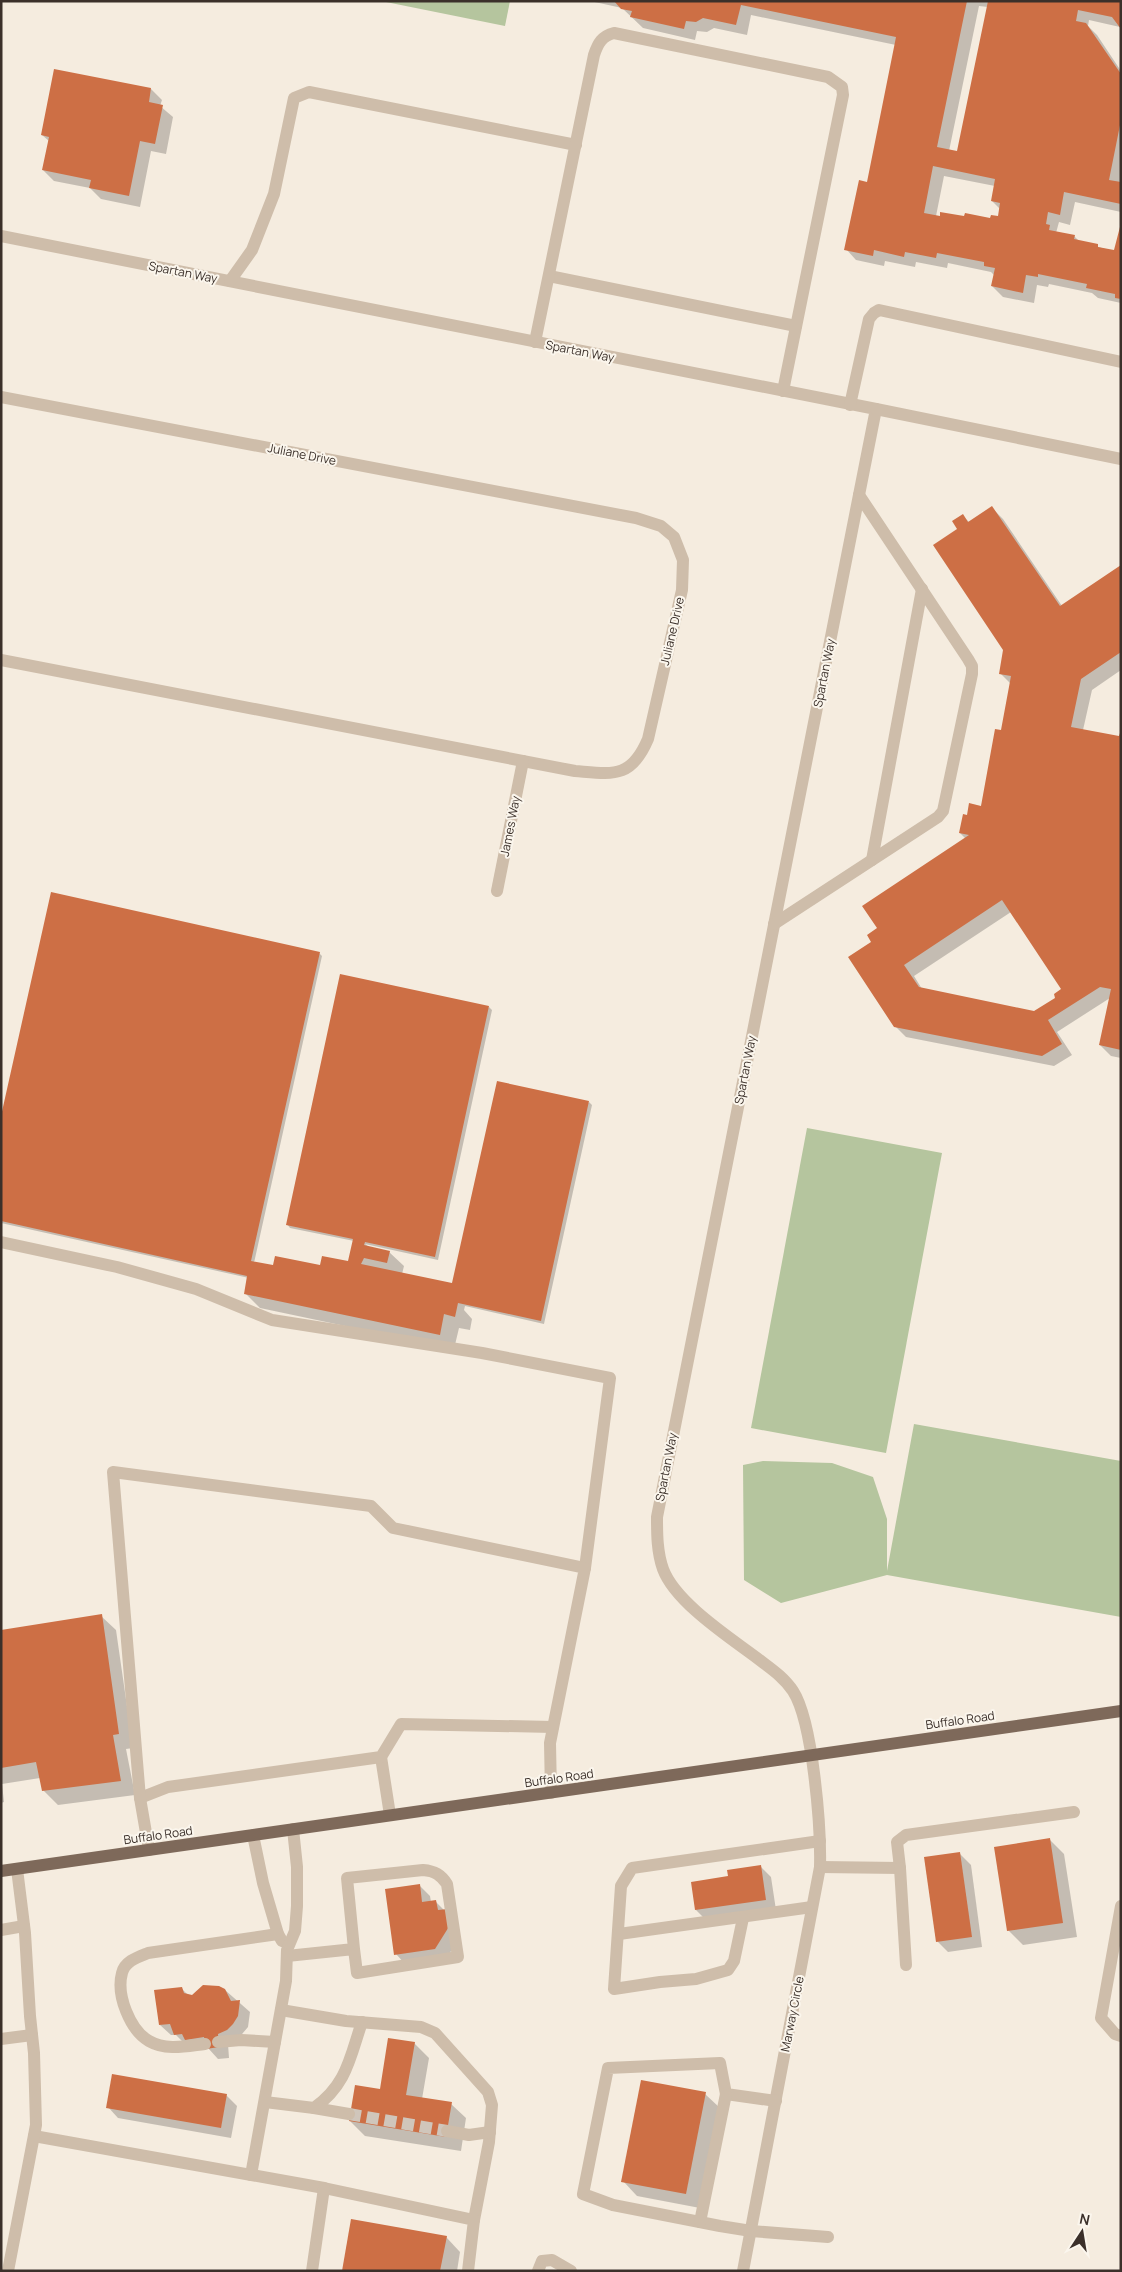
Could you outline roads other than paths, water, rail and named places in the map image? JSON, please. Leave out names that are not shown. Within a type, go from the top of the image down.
[{"type":"main road","name":"Buffalo Road","points":[[1,1871],[1121,1711]]},
{"type":"street","points":[[536,342],[594,55],[598,45],[606,35],[614,33],[828,77],[836,80],[842,87],[843,95],[783,391]]},
{"type":"street","points":[[230,281],[252,250],[276,185],[294,98],[310,92],[576,145]]},
{"type":"street","name":"Spartan Way","points":[[1,236],[876,409],[669,1454],[657,1532],[664,1571],[680,1594],[697,1612],[784,1679],[794,1692],[802,1707],[811,1756]]},
{"type":"street","points":[[549,276],[796,326]]},
{"type":"street","points":[[850,405],[869,319],[879,310],[1121,362]]},
{"type":"street","name":"Juliane Drive","points":[[1,397],[636,518],[661,526],[674,537],[683,560],[682,590],[648,739],[641,756],[627,769],[612,774],[575,771],[1,660]]},
{"type":"street","points":[[876,409],[1121,459]]},
{"type":"street","points":[[774,924],[943,812],[972,674],[972,666],[968,658],[859,495]]},
{"type":"street","points":[[872,860],[922,589]]},
{"type":"street","name":"James Way","points":[[497,891],[522,761]]},
{"type":"street","points":[[1,1242],[116,1266],[178,1284],[272,1320],[472,1352],[610,1378],[584,1568],[550,1743],[551,1792]]},
{"type":"street","points":[[149,1850],[140,1798],[113,1472],[371,1506],[393,1528],[584,1568]]},
{"type":"street","points":[[390,1815],[381,1757],[401,1724],[553,1727]]},
{"type":"street","name":"Marway Circle","points":[[743,2271],[820,1867],[820,1841],[811,1756]]},
{"type":"street","points":[[140,1798],[168,1787],[381,1757]]},
{"type":"street","points":[[906,1965],[897,1842],[906,1836],[1074,1812]]},
{"type":"street","points":[[251,2175],[281,2010],[287,1953],[295,1931],[297,1867],[293,1829]]},
{"type":"street","points":[[253,1835],[263,1882],[278,1934],[287,1953]]},
{"type":"street","points":[[743,1918],[734,1961],[728,1970],[696,1979],[614,1989],[621,1886],[632,1868],[820,1841]]},
{"type":"street","points":[[820,1867],[900,1868]]},
{"type":"street","points":[[8,2271],[36,2125],[35,2108],[37,2093],[24,1926],[17,1869]]},
{"type":"street","points":[[423,1870],[432,1871],[442,1876],[447,1884],[458,1957],[357,1973],[354,1949],[347,1878],[423,1870]]},
{"type":"street","points":[[1121,1906],[1111,1952],[1101,2018],[1115,2034],[1121,2036]]},
{"type":"street","points":[[618,1934],[812,1907]]},
{"type":"street","points":[[1,1930],[24,1926]]},
{"type":"street","points":[[205,2044],[168,2047],[150,2042],[135,2030],[127,2013],[122,1988],[122,1972],[132,1959],[153,1952],[278,1934]]},
{"type":"street","points":[[287,1953],[354,1949]]},
{"type":"street","points":[[281,2010],[362,2022],[422,2027],[435,2033],[488,2092],[492,2105],[490,2132],[474,2220],[468,2271]]},
{"type":"street","points":[[314,2108],[325,2100],[343,2078],[362,2022]]},
{"type":"street","points":[[1,2039],[32,2035]]},
{"type":"street","points":[[218,2042],[241,2040],[275,2042]]},
{"type":"street","points":[[700,2222],[726,2094],[720,2063],[608,2068],[583,2194],[613,2205],[751,2232],[828,2237]]},
{"type":"street","points":[[726,2094],[776,2101]]},
{"type":"street","points":[[264,2102],[349,2114]]},
{"type":"street","points":[[447,2131],[469,2135],[490,2132]]},
{"type":"street","points":[[34,2136],[324,2188],[474,2220]]},
{"type":"street","points":[[312,2271],[324,2188]]},
{"type":"street","points":[[538,2271],[542,2261],[552,2260],[571,2271]]},
{"type":"tunnel","points":[[349,2114],[447,2131]]}]
